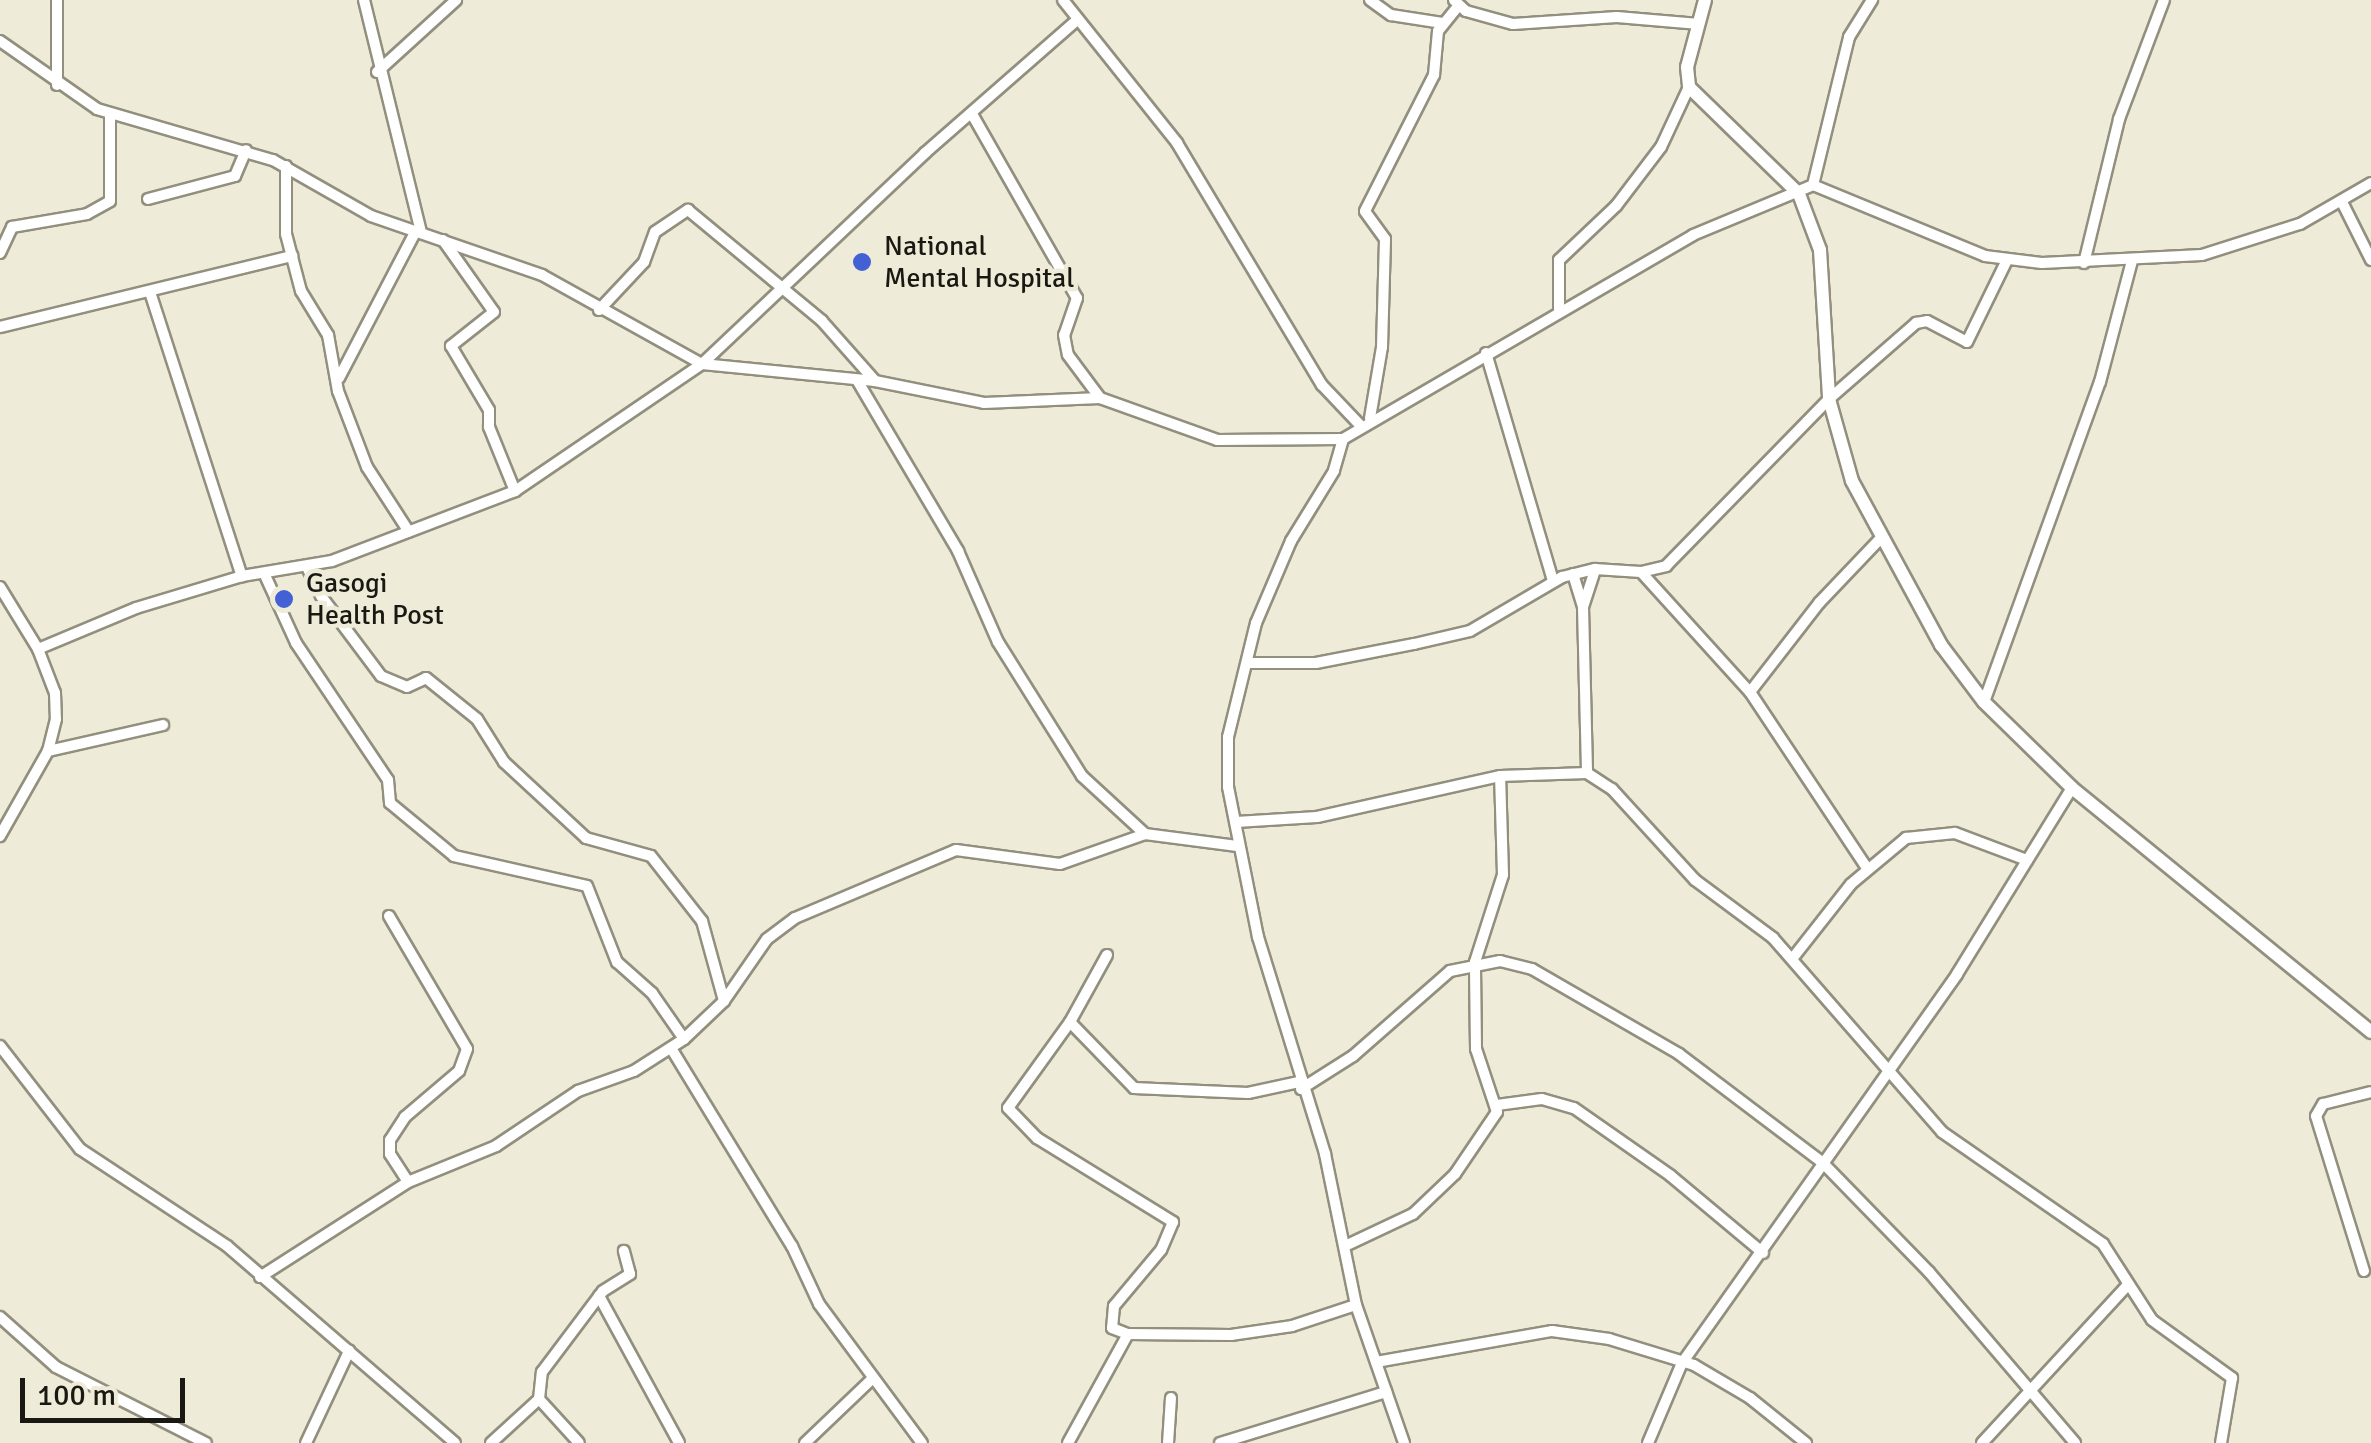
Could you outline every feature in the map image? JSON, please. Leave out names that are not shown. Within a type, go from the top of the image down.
[{"type":"street","points":[[57,85],[58,0]]},
{"type":"street","points":[[338,379],[418,231],[377,72],[364,0]]},
{"type":"street","points":[[377,72],[456,0]]},
{"type":"street","points":[[1062,0],[1177,143],[1322,385],[1365,422]]},
{"type":"street","points":[[1370,0],[1390,15],[1442,23]]},
{"type":"street","points":[[1483,14],[1484,0]]},
{"type":"street","points":[[1560,310],[1558,260],[1616,206],[1661,147],[1689,87],[1687,67],[1705,0]]},
{"type":"street","points":[[1404,1443],[1356,1305],[1325,1154],[1300,1085],[1238,846],[1228,737],[1256,624],[1291,542],[1334,471],[1343,440],[1365,422],[1693,235],[1813,185],[1849,37],[1872,0]]},
{"type":"street","points":[[2084,263],[2119,119],[2164,0]]},
{"type":"street","points":[[1365,422],[1382,347],[1385,239],[1364,211],[1434,75],[1442,23],[1456,3],[1513,24],[1617,17],[1699,24]]},
{"type":"street","points":[[38,649],[95,622],[242,576],[307,567],[515,491],[702,364],[780,285],[1077,20]]},
{"type":"street","points":[[0,41],[57,85],[110,114],[246,150],[286,166],[371,216],[542,275],[702,364],[875,381],[984,403],[1100,398],[1200,438],[1343,440]]},
{"type":"street","points":[[1689,87],[1799,194],[1825,277],[1829,399],[1852,481],[1879,540],[1940,644],[1984,702],[2072,788],[2371,1032]]},
{"type":"street","points":[[0,253],[12,227],[87,214],[110,201],[110,114]]},
{"type":"street","points":[[972,114],[1077,298],[1066,345],[1100,398]]},
{"type":"street","points":[[148,199],[234,176],[246,150]]},
{"type":"street","points":[[286,166],[292,256],[306,305],[328,335],[367,467],[409,532]]},
{"type":"street","points":[[1813,185],[2006,262],[2084,263],[2202,255],[2300,224],[2371,183]]},
{"type":"street","points":[[2342,202],[2371,260]]},
{"type":"street","points":[[599,310],[644,262],[656,232],[688,210],[780,285],[875,381]]},
{"type":"street","points":[[444,240],[494,312],[451,346],[490,410],[488,427],[515,491]]},
{"type":"street","points":[[0,326],[292,256]]},
{"type":"street","points":[[1984,702],[2100,382],[2132,261]]},
{"type":"street","points":[[1248,663],[1316,663],[1470,631],[1573,574],[1595,569],[1641,572],[1666,566],[1829,399],[1916,322],[1927,321],[1967,342],[2006,262]]},
{"type":"street","points":[[150,292],[242,576]]},
{"type":"street","points":[[1486,353],[1553,582]]},
{"type":"street","points":[[857,380],[958,551],[998,642],[1063,751],[1104,799],[1145,834]]},
{"type":"street","points":[[1750,692],[1819,603],[1879,540]]},
{"type":"street","points":[[307,567],[320,596],[381,676],[408,687],[426,678],[477,719],[504,762],[586,838],[651,856],[702,922],[724,1001]]},
{"type":"street","points":[[1583,607],[1595,569]]},
{"type":"street","points":[[1641,572],[1750,692],[1868,868]]},
{"type":"street","points":[[264,573],[296,643],[388,780],[390,803],[454,856],[588,886],[618,962],[652,992],[684,1039]]},
{"type":"street","points":[[1573,574],[1583,607],[1587,773]]},
{"type":"street","points":[[0,587],[38,649],[54,692],[48,751],[0,836]]},
{"type":"street","points":[[48,751],[162,725]]},
{"type":"street","points":[[1236,822],[1317,818],[1500,776],[1587,773],[1612,789],[1695,880],[1792,959],[1942,1132],[2103,1244],[2127,1286],[2170,1338],[2232,1378],[2221,1443]]},
{"type":"street","points":[[1497,1105],[1476,1049],[1474,962],[1503,876],[1500,776]]},
{"type":"street","points":[[1648,1443],[1682,1362],[1763,1253],[1884,1068],[1938,1002],[2072,788]]},
{"type":"street","points":[[1792,959],[1868,868],[1923,833],[1955,833],[2027,860]]},
{"type":"street","points":[[260,1277],[408,1182],[496,1146],[578,1091],[634,1072],[684,1039],[724,1001],[780,928],[886,876],[956,850],[1060,864],[1145,834],[1238,846]]},
{"type":"street","points":[[389,916],[467,1049],[459,1071],[405,1117],[390,1140],[390,1154],[408,1182]]},
{"type":"street","points":[[1108,955],[1070,1022],[1008,1108],[1038,1138],[1173,1222],[1161,1250],[1114,1306],[1112,1328],[1128,1334],[1187,1340],[1246,1332],[1356,1305]]},
{"type":"street","points":[[1070,1022],[1134,1088],[1248,1093],[1300,1085],[1353,1056],[1450,971],[1474,962],[1532,968],[1567,985],[1695,1065],[1822,1162],[1929,1272],[2026,1391],[2075,1443]]},
{"type":"street","points":[[0,1046],[80,1149],[189,1218],[456,1443]]},
{"type":"street","points":[[671,1048],[792,1246],[819,1304],[922,1443]]},
{"type":"street","points":[[2364,1271],[2316,1116],[2322,1104],[2371,1092]]},
{"type":"street","points":[[1497,1105],[1542,1099],[1586,1115],[1763,1253]]},
{"type":"street","points":[[1345,1246],[1413,1214],[1455,1174],[1497,1105]]},
{"type":"street","points":[[491,1443],[539,1400],[549,1360],[599,1296],[630,1274],[624,1251]]},
{"type":"street","points":[[1982,1443],[2127,1286]]},
{"type":"street","points":[[599,1296],[679,1443]]},
{"type":"street","points":[[0,1317],[56,1367],[206,1443]]},
{"type":"street","points":[[1376,1362],[1552,1331],[1609,1339],[1682,1362],[1750,1398],[1806,1443]]},
{"type":"street","points":[[1068,1443],[1128,1334]]},
{"type":"street","points":[[306,1443],[350,1351]]},
{"type":"street","points":[[806,1443],[872,1378]]},
{"type":"street","points":[[1220,1443],[1386,1392]]},
{"type":"street","points":[[1168,1443],[1172,1398]]},
{"type":"street","points":[[539,1400],[579,1443]]},
{"type":"place","name":"National Mental Hospital","points":[[862,262]]},
{"type":"place","name":"Gasogi Health Post","points":[[284,599]]}]
